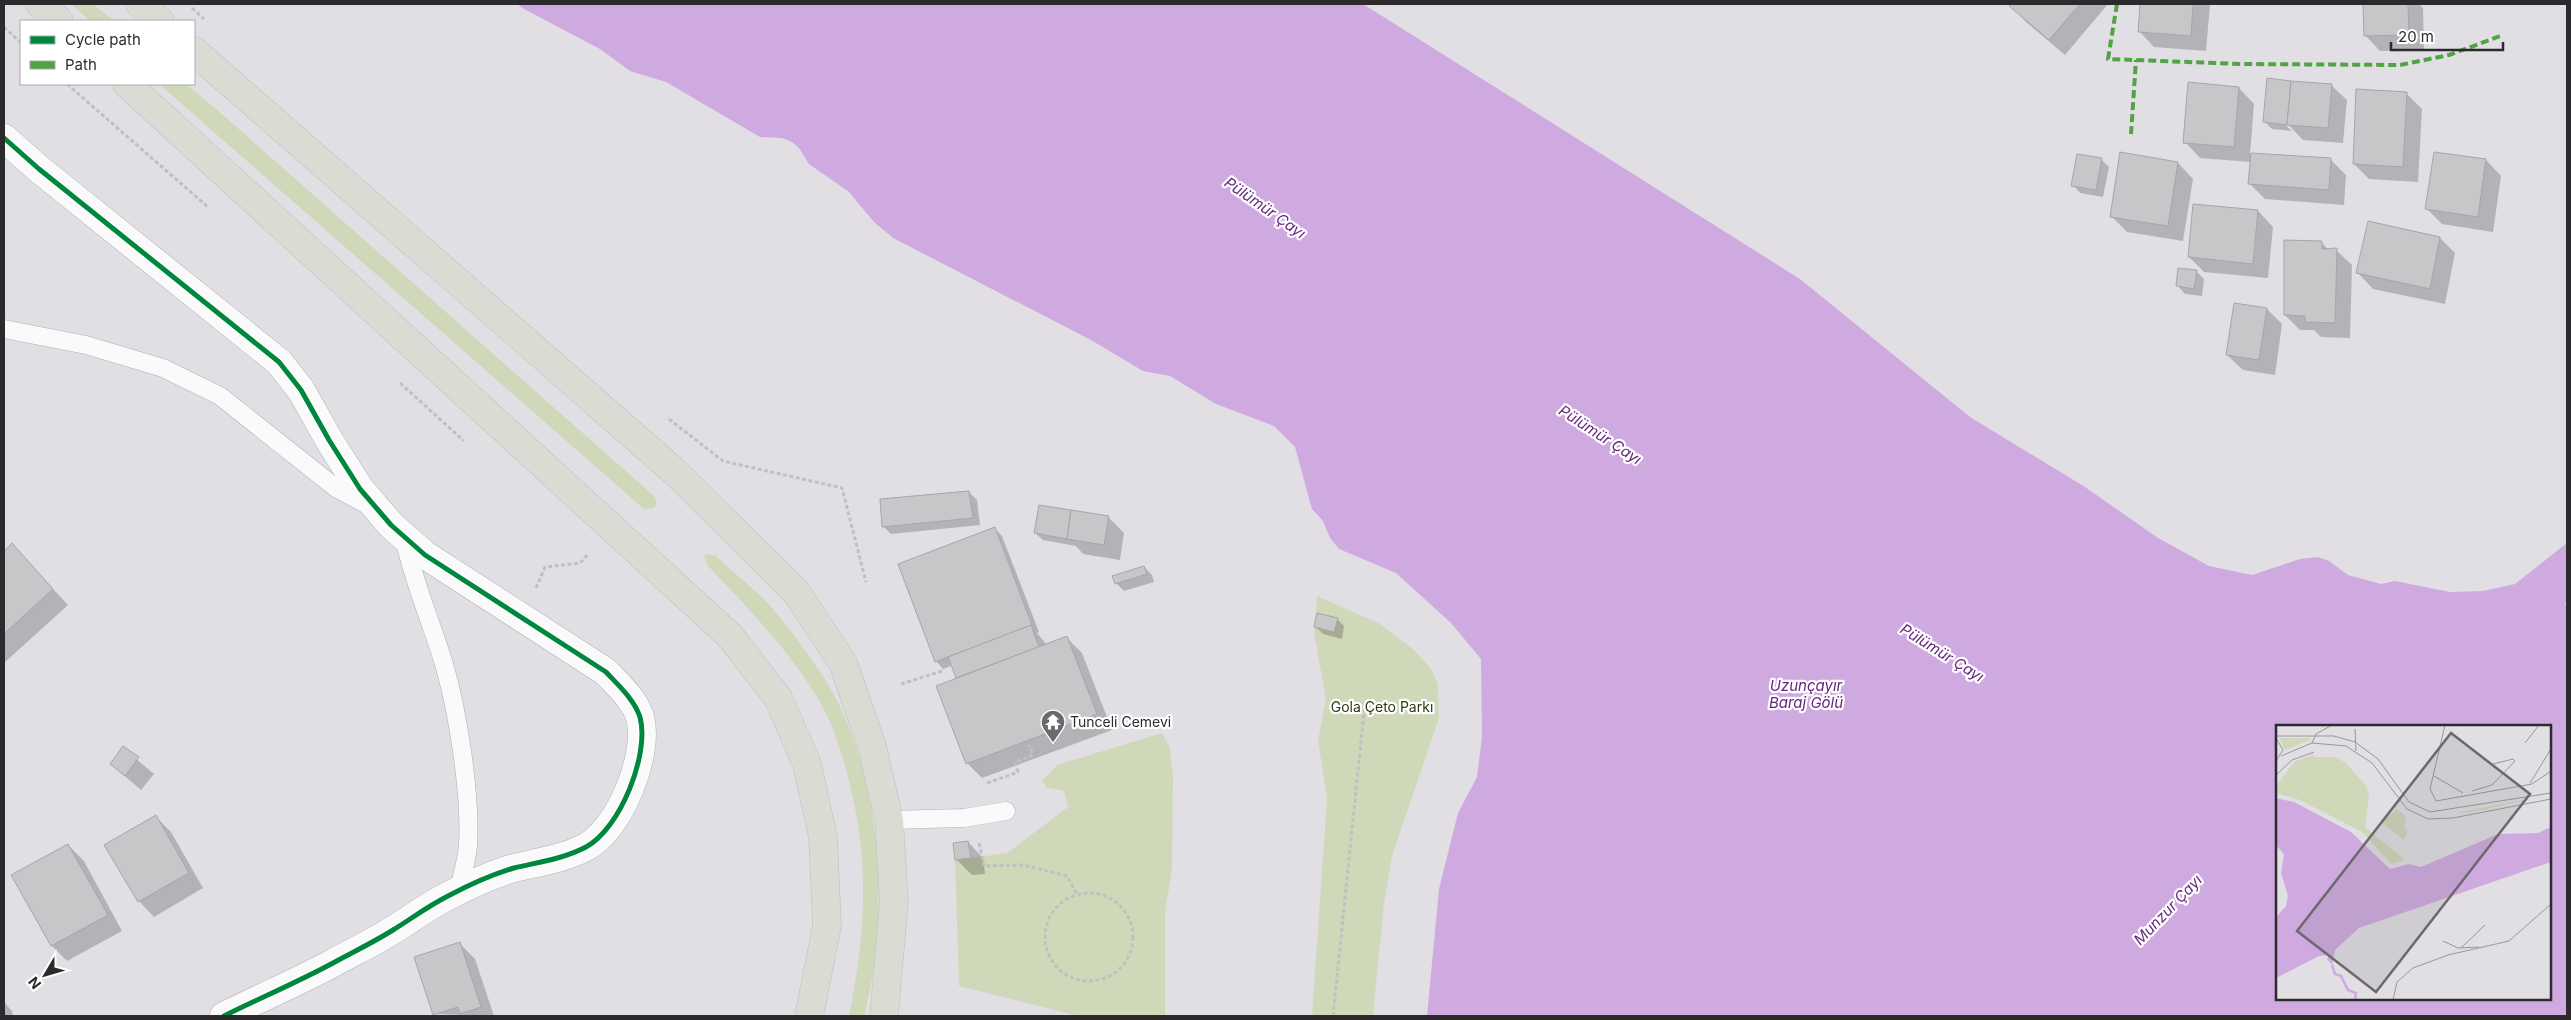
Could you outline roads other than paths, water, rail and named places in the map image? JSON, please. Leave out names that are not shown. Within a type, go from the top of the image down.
[{"type":"main road","points":[[40,4],[58,20]]},
{"type":"main road","points":[[140,4],[159,20]]},
{"type":"main road","points":[[195,52],[675,472],[796,592],[843,663],[872,746],[889,820],[894,900],[884,1016]]},
{"type":"main road","points":[[128,85],[730,636],[778,698],[807,764],[823,837],[828,926],[809,1016]]},
{"type":"street","points":[[4,138],[39,170],[279,362],[302,390],[329,440],[360,489],[404,537],[425,555],[606,672],[627,695],[640,717],[641,738],[638,765],[624,802],[600,837],[588,846],[565,857],[512,869],[477,881],[331,964],[224,1016]]},
{"type":"lane","points":[[4,329],[86,345],[163,368],[212,392],[280,441],[336,488],[378,510]]},
{"type":"lane","points":[[404,537],[410,566],[444,665],[456,721],[465,782],[468,846],[459,890]]},
{"type":"lane","points":[[889,820],[973,817],[1006,811]]},
{"type":"water","name":"Uzunçayır Baraj Gölü","points":[[517,4],[1363,4],[1800,279],[1970,417],[2085,487],[2158,538],[2209,566],[2252,575],[2300,559],[2318,557],[2329,561],[2348,575],[2381,584],[2395,581],[2450,592],[2483,591],[2515,584],[2567,543],[2567,600],[2565,604],[2567,607],[2567,1016],[1427,1016],[1439,889],[1458,813],[1477,777],[1482,737],[1481,659],[1451,623],[1396,573],[1339,549],[1330,538],[1323,521],[1312,509],[1295,447],[1274,426],[1216,404],[1170,376],[1143,371],[1091,340],[893,238],[874,222],[849,192],[809,164],[799,148],[792,142],[782,138],[760,137],[666,82],[630,71],[600,49]]},
{"type":"place","name":"Tunceli Cemevi","points":[[1053,743]]},
{"type":"water label","name":"Pülümür Çayı","points":[[1265,208]]},
{"type":"water label","name":"Pülümür Çayı","points":[[1600,435]]},
{"type":"water label","name":"Pülümür Çayı","points":[[1942,653]]},
{"type":"water label","name":"Munzur Çayı","points":[[2168,910]]},
{"type":"park label","name":"Gola Çeto Parkı","points":[[1382,707]]}]
